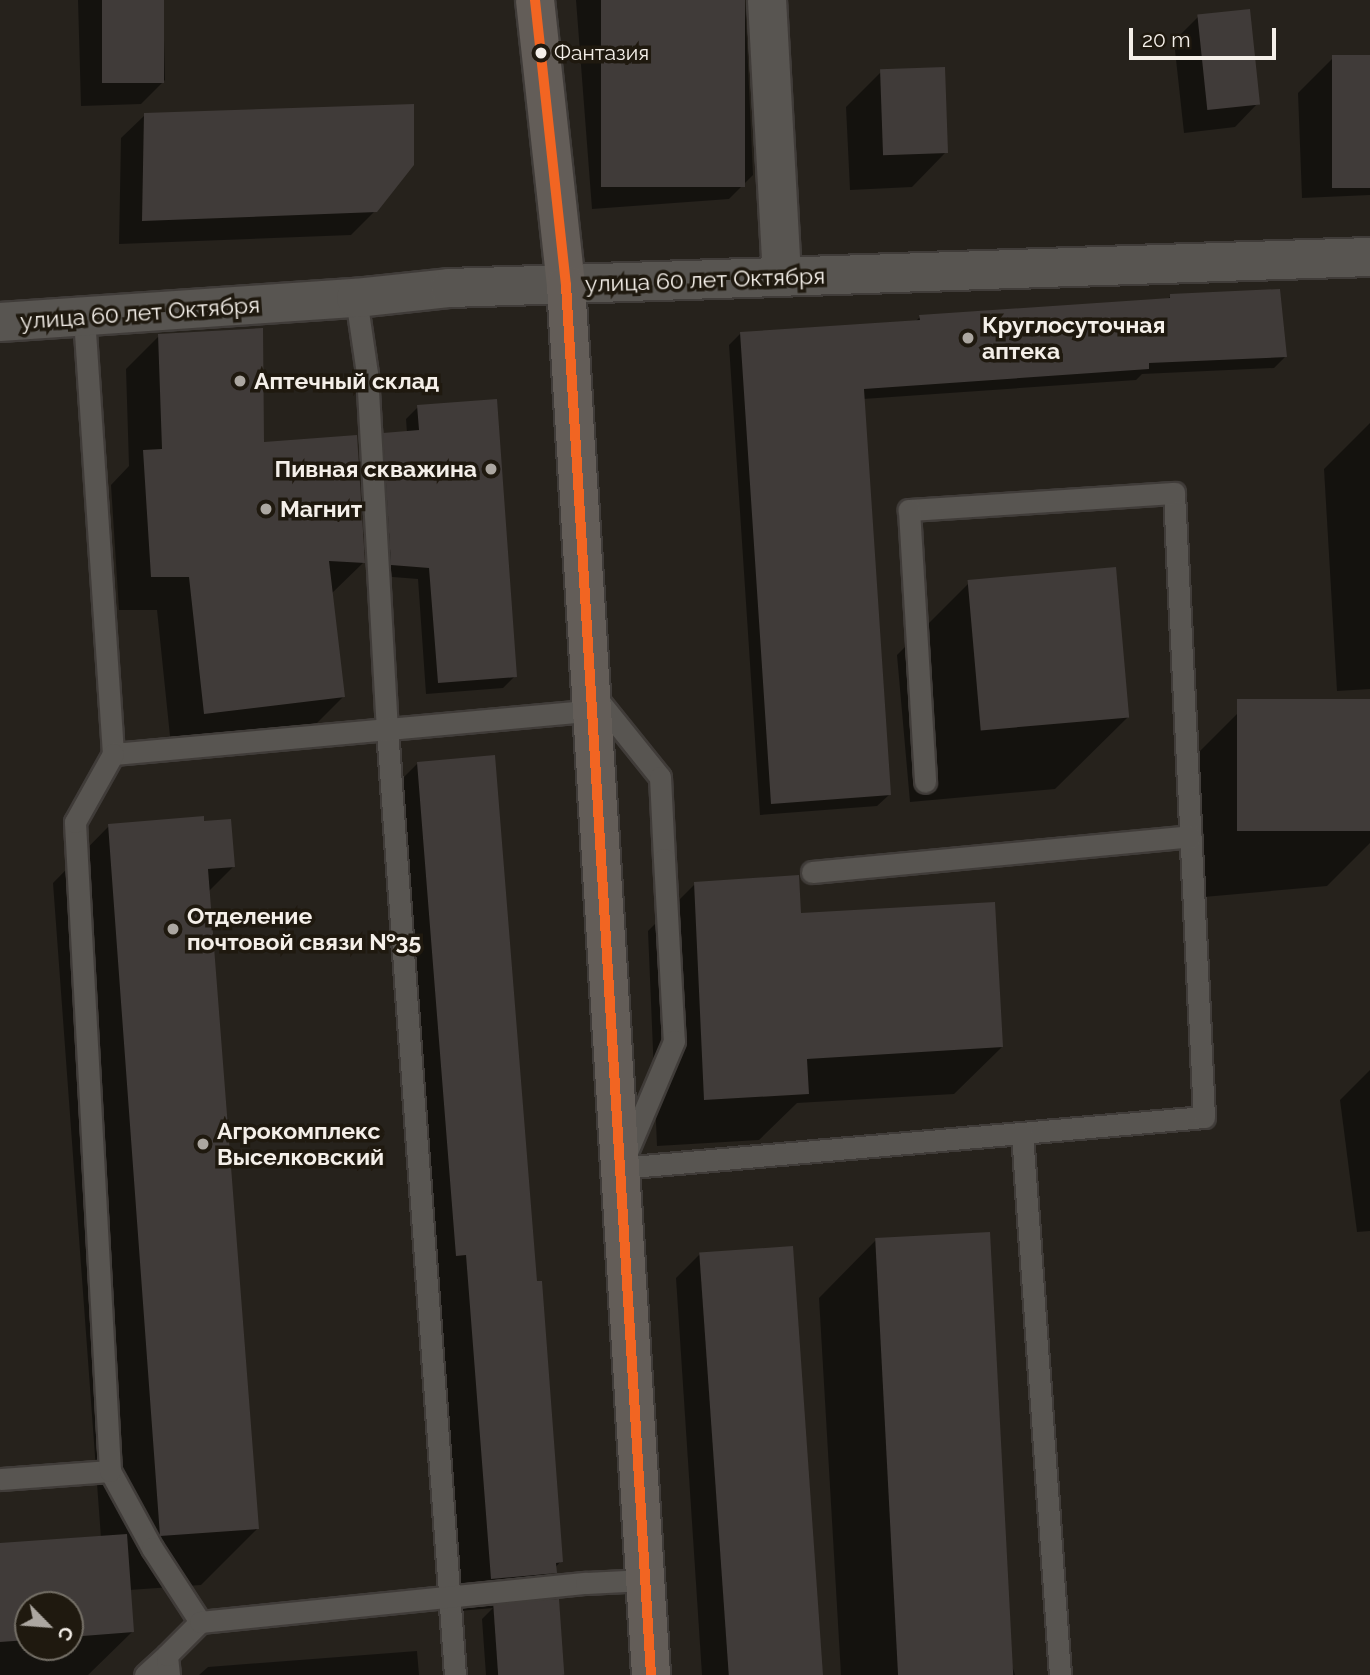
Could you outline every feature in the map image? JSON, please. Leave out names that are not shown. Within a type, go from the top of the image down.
[{"type":"main road","points":[[535,0],[566,285],[651,1675]]},
{"type":"street","points":[[767,0],[782,277]]},
{"type":"street","name":"улица 60 лет Октября","points":[[0,322],[356,298],[450,288],[1370,257]]},
{"type":"lane","points":[[356,298],[367,373],[387,729],[455,1675]]},
{"type":"lane","points":[[83,317],[113,754],[75,822],[110,1471],[152,1548],[200,1622]]},
{"type":"lane","points":[[113,754],[387,729],[591,701],[660,777],[674,1041],[620,1168],[1204,1117],[1174,493],[909,510],[925,782]]},
{"type":"lane","points":[[812,872],[1190,836]]},
{"type":"lane","points":[[1022,1133],[1060,1675]]},
{"type":"lane","points":[[0,1479],[110,1471]]},
{"type":"lane","points":[[145,1675],[168,1665],[200,1622],[450,1599],[586,1583],[645,1580]]},
{"type":"building","points":[[102,0],[164,0],[164,83],[102,83]]},
{"type":"building","points":[[601,0],[745,0],[745,187],[601,187]]},
{"type":"building","points":[[1250,9],[1260,104],[1207,110],[1197,15]]},
{"type":"building","points":[[1332,55],[1370,55],[1370,188],[1332,188]]},
{"type":"building","points":[[945,67],[948,153],[883,155],[880,69]]},
{"type":"building","points":[[414,104],[414,165],[377,212],[142,221],[144,113]]},
{"type":"building","points":[[1280,289],[1287,357],[1149,363],[1149,369],[864,389],[891,795],[771,804],[740,332],[920,320],[919,315],[1170,298],[1170,294]]},
{"type":"building","points":[[263,328],[264,442],[357,435],[365,563],[329,561],[345,697],[204,714],[189,577],[151,577],[143,450],[162,449],[158,334]]},
{"type":"building","points":[[497,399],[517,677],[438,683],[429,568],[391,565],[383,433],[419,430],[417,405]]},
{"type":"building","points":[[1116,567],[1129,717],[981,730],[968,580]]},
{"type":"building","points":[[1237,699],[1370,699],[1370,831],[1237,831]]},
{"type":"building","points":[[495,755],[537,1281],[542,1281],[563,1562],[556,1563],[557,1573],[491,1579],[466,1255],[456,1256],[417,762]]},
{"type":"building","points":[[204,816],[204,821],[231,819],[235,867],[208,869],[259,1529],[160,1536],[108,824]]},
{"type":"building","points":[[799,875],[801,913],[995,902],[1003,1047],[807,1059],[809,1094],[704,1100],[694,882]]},
{"type":"building","points":[[990,1232],[1013,1675],[898,1675],[875,1238]]},
{"type":"building","points":[[793,1246],[823,1675],[729,1675],[699,1253]]},
{"type":"building","points":[[127,1534],[134,1632],[84,1636],[84,1591],[14,1591],[14,1641],[0,1642],[0,1543]]},
{"type":"building","points":[[559,1599],[564,1675],[498,1675],[493,1604]]},
{"type":"transit line","points":[[535,0],[566,285],[651,1675]]},
{"type":"place","name":"Фантазия","points":[[541,53]]},
{"type":"place","name":"Круглосуточная аптека","points":[[968,338]]},
{"type":"place","name":"Аптечный склад","points":[[240,381]]},
{"type":"place","name":"Пивная скважина","points":[[491,469]]},
{"type":"place","name":"Магнит","points":[[266,509]]},
{"type":"place","name":"Отделение почтовой связи №35","points":[[173,929]]},
{"type":"place","name":"Агрокомплекс Выселковский","points":[[203,1144]]}]
